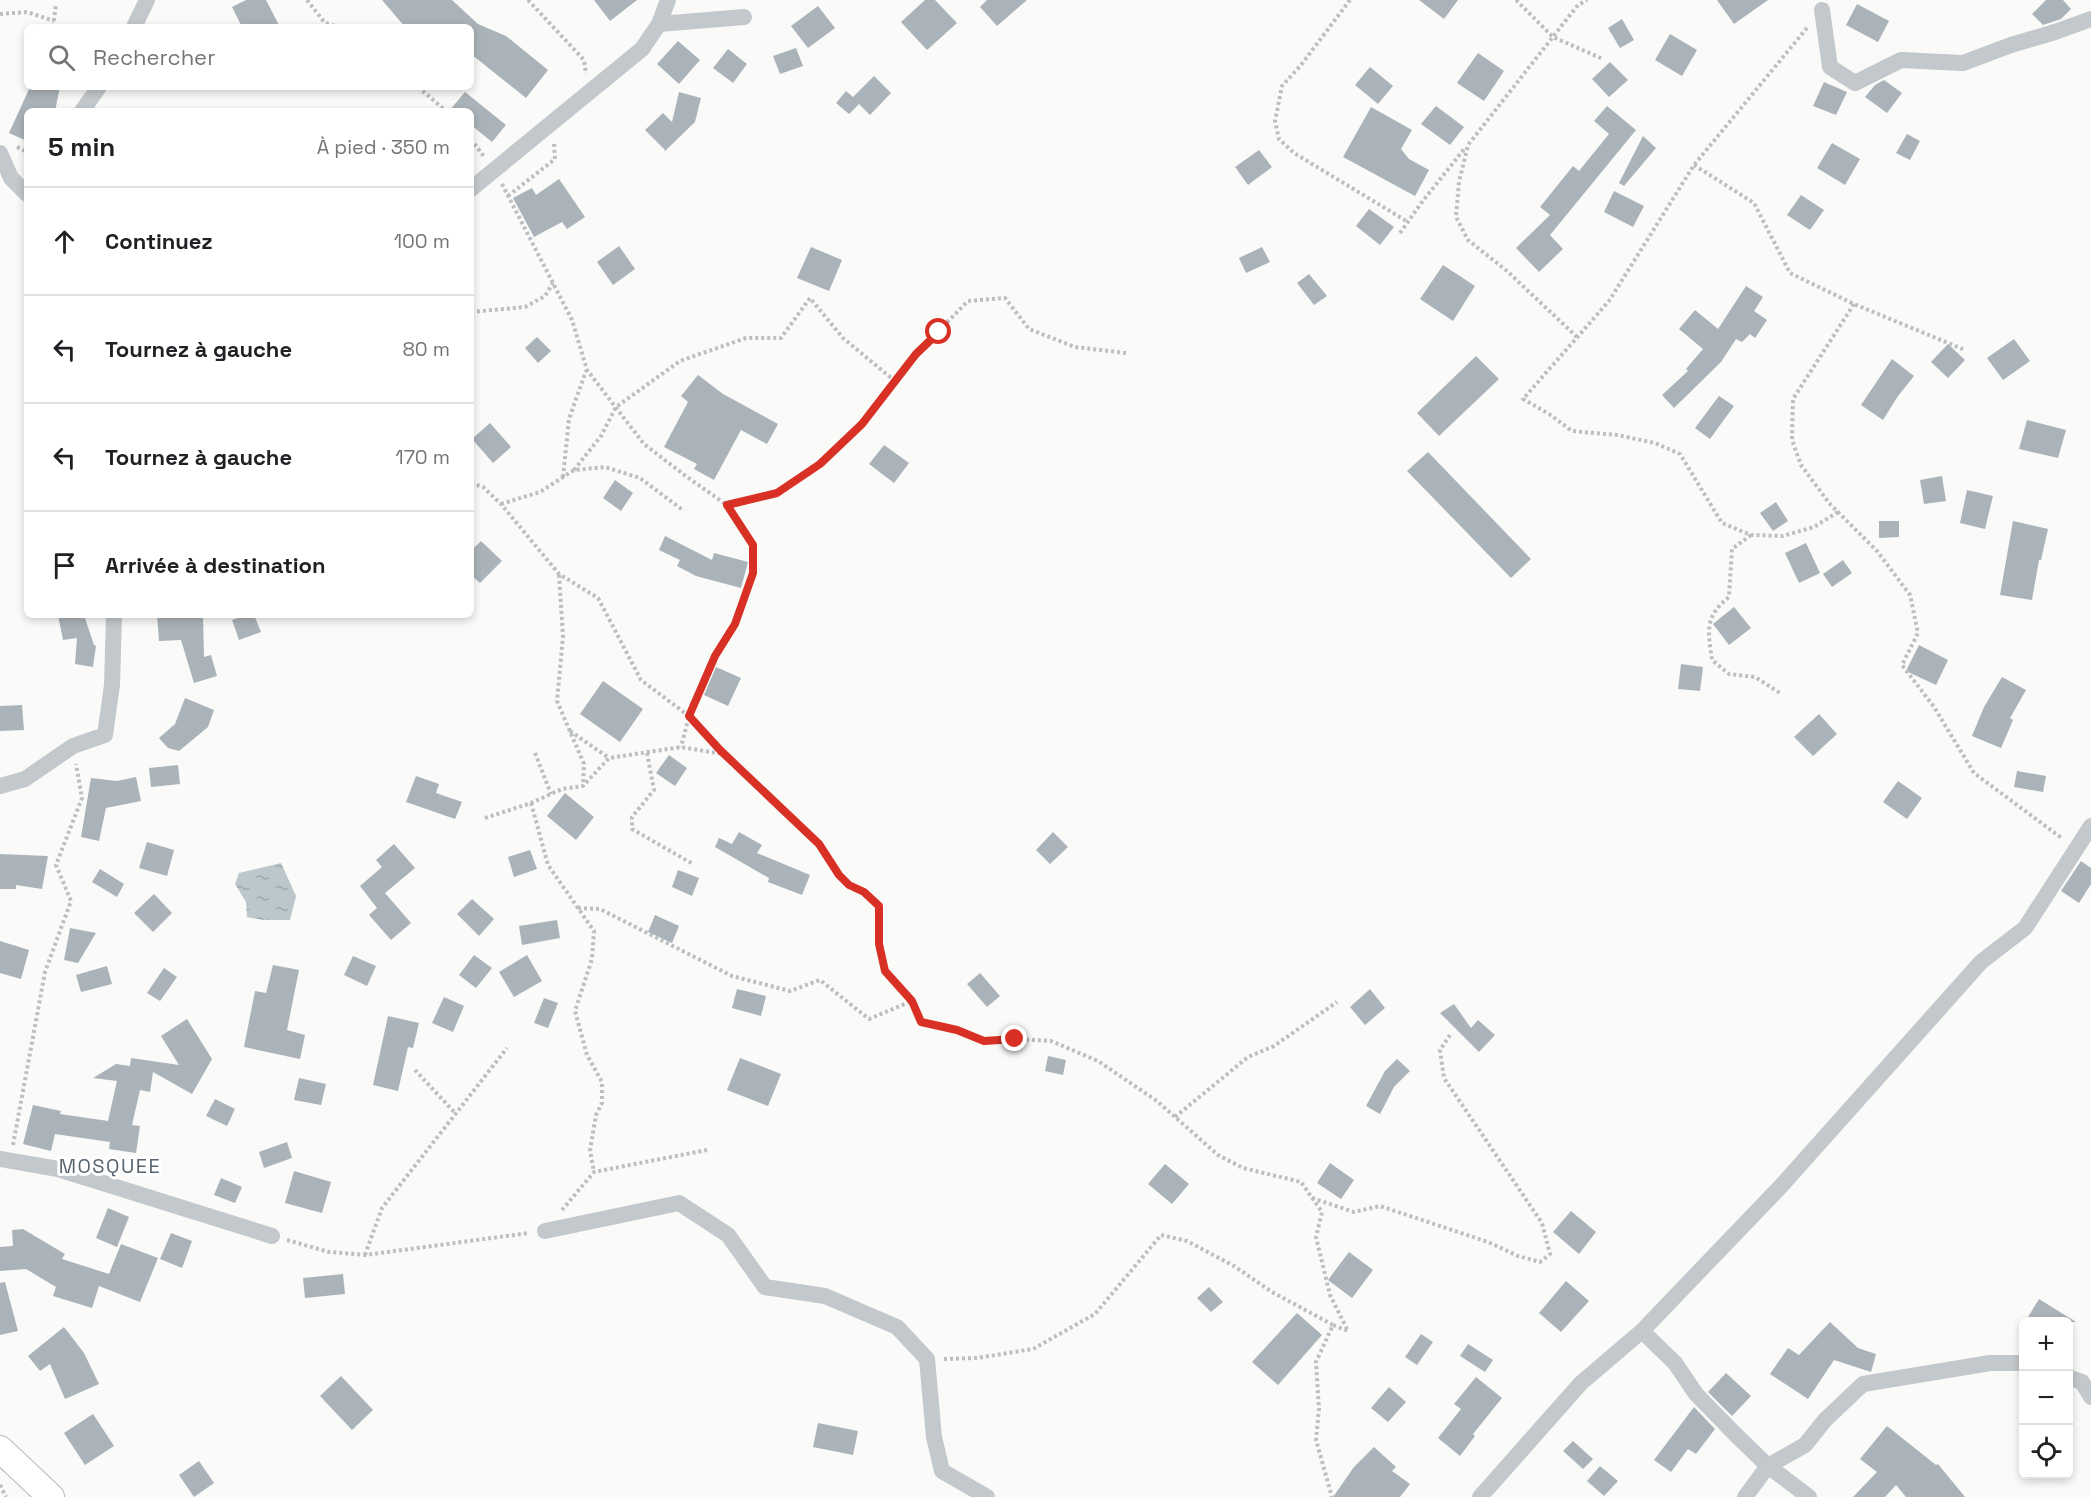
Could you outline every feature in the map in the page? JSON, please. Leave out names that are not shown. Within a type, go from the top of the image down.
[{"type":"main road","points":[[0,1449],[51,1497]]},
{"type":"street","points":[[136,24],[147,0]]},
{"type":"street","points":[[474,187],[642,49],[660,24],[668,0]]},
{"type":"street","points":[[1822,10],[1830,67],[1855,83],[1901,60],[1963,63],[2091,19]]},
{"type":"street","points":[[660,24],[744,16]]},
{"type":"street","points":[[84,108],[97,90]]},
{"type":"street","points":[[0,153],[11,178],[24,192]]},
{"type":"street","points":[[0,786],[24,779],[73,746],[105,735],[111,685],[114,618]]},
{"type":"street","points":[[1480,1497],[1581,1383],[1642,1331],[1782,1185],[1982,962],[2025,928],[2091,825]]},
{"type":"street","points":[[5,1160],[58,1169],[272,1236]]},
{"type":"street","points":[[545,1231],[679,1203],[728,1235],[765,1287],[825,1296],[897,1327],[927,1359],[934,1437],[942,1471],[987,1497]]},
{"type":"street","points":[[1642,1331],[1675,1363],[1696,1394],[1768,1466],[1809,1497]]},
{"type":"street","points":[[1744,1497],[1768,1466],[1805,1445],[1825,1420],[1863,1384],[1990,1363],[2019,1363]]},
{"type":"street","points":[[2073,1379],[2082,1382],[2091,1397]]},
{"type":"path","points":[[307,0],[325,23],[328,24]]},
{"type":"path","points":[[528,0],[584,60],[589,92]]},
{"type":"path","points":[[1350,0],[1301,65],[1282,86],[1275,121],[1279,139],[1294,153],[1408,222]]},
{"type":"path","points":[[1516,0],[1553,37],[1603,59]]},
{"type":"path","points":[[1400,233],[1578,5],[1587,0]]},
{"type":"path","points":[[54,24],[56,4]]},
{"type":"path","points":[[1822,10],[1694,165],[1609,301],[1523,399],[1572,431],[1626,437],[1655,444],[1680,454],[1722,523],[1751,535],[1783,536],[1814,527],[1838,512]]},
{"type":"path","points":[[0,14],[27,12],[54,21]]},
{"type":"path","points":[[422,90],[442,108]]},
{"type":"path","points":[[508,196],[555,159],[554,121]]},
{"type":"path","points":[[1467,145],[1459,182],[1456,217],[1468,240],[1507,271],[1577,337]]},
{"type":"path","points":[[1694,165],[1754,203],[1790,273],[1854,304],[1965,350]]},
{"type":"path","points":[[495,170],[572,320],[587,370],[644,444],[727,505],[753,545],[753,573],[735,624],[715,656],[689,716],[681,747]]},
{"type":"path","points":[[474,312],[525,307],[545,296],[554,282]]},
{"type":"path","points":[[501,504],[540,492],[574,470],[601,436],[616,407],[680,361],[746,338],[782,338],[810,298],[843,338],[896,382]]},
{"type":"path","points":[[727,505],[777,493],[820,464],[862,424],[916,354],[968,301],[1005,298],[1029,329],[1075,347],[1126,353]]},
{"type":"path","points":[[1854,304],[1792,399],[1792,440],[1801,465],[1838,512],[1877,551],[1910,595],[1918,633],[1902,666],[1934,708],[1974,773],[2076,848]]},
{"type":"path","points":[[563,478],[569,419],[587,370]]},
{"type":"path","points":[[574,470],[605,467],[640,478],[684,511]]},
{"type":"path","points":[[474,484],[483,487],[501,504],[559,574],[597,598],[641,680],[689,716],[725,754],[819,844],[839,875],[849,885],[864,892],[879,906],[879,944],[885,971],[912,1001],[921,1022],[957,1030],[984,1041],[1015,1039],[1051,1041],[1098,1061],[1157,1101],[1218,1155],[1243,1168],[1300,1182],[1322,1212],[1316,1237],[1330,1294],[1348,1331],[1272,1292],[1234,1266],[1197,1246],[1187,1241],[1161,1235],[1095,1314],[1034,1349],[977,1358],[927,1359]]},
{"type":"path","points":[[1751,535],[1732,549],[1729,597],[1714,608],[1710,624],[1712,660],[1729,674],[1755,677],[1780,693]]},
{"type":"path","points":[[559,574],[563,636],[557,701],[584,764],[583,786]]},
{"type":"path","points":[[570,731],[609,758]]},
{"type":"path","points":[[5,1160],[45,972],[71,901],[56,865],[82,798],[73,746]]},
{"type":"path","points":[[485,818],[531,804],[562,789],[583,786],[609,758],[681,747],[725,754]]},
{"type":"path","points":[[535,753],[551,794]]},
{"type":"path","points":[[647,753],[654,790],[632,818],[633,829],[693,864]]},
{"type":"path","points":[[531,804],[548,865],[594,931],[592,958],[575,1011],[586,1055],[602,1082],[602,1102],[596,1115],[590,1150],[594,1172]]},
{"type":"path","points":[[578,908],[600,909],[732,976],[790,992],[820,980],[869,1019],[912,1001]]},
{"type":"path","points":[[1175,1117],[1248,1057],[1274,1046],[1337,1002]]},
{"type":"path","points":[[1312,1197],[1354,1212],[1380,1206],[1488,1242],[1518,1256],[1539,1262],[1550,1254],[1542,1223],[1444,1078],[1440,1050],[1450,1035]]},
{"type":"path","points":[[364,1255],[382,1208],[507,1048]]},
{"type":"path","points":[[415,1071],[456,1114]]},
{"type":"path","points":[[272,1236],[329,1252],[364,1255],[545,1231],[594,1172],[707,1150]]},
{"type":"path","points":[[1332,1497],[1316,1440],[1319,1409],[1316,1362],[1333,1325]]},
{"type":"path","points":[[0,1485],[6,1497]]},
{"type":"water","points":[[281,863],[296,896],[290,920],[263,920],[247,917],[246,902],[235,884],[239,873]]},
{"type":"building","points":[[246,0],[266,0],[278,24],[240,24],[232,7]]},
{"type":"building","points":[[382,0],[452,0],[478,24],[506,36],[548,70],[526,98],[474,56],[474,24],[402,24]]},
{"type":"building","points":[[594,0],[637,0],[610,21]]},
{"type":"building","points":[[925,0],[935,0],[957,23],[927,50],[901,22]]},
{"type":"building","points":[[987,0],[1027,0],[997,26],[980,7]]},
{"type":"building","points":[[1419,0],[1458,0],[1444,19]]},
{"type":"building","points":[[1717,0],[1768,0],[1734,24]]},
{"type":"building","points":[[2046,0],[2063,0],[2071,9],[2061,19],[2043,25],[2032,14]]},
{"type":"building","points":[[1857,4],[1889,21],[1878,42],[1846,25]]},
{"type":"building","points":[[818,6],[835,28],[808,48],[791,26]]},
{"type":"building","points":[[1622,19],[1634,40],[1620,48],[1608,28]]},
{"type":"building","points":[[1670,34],[1697,50],[1682,76],[1655,60]]},
{"type":"building","points":[[678,41],[700,60],[679,84],[657,64]]},
{"type":"building","points":[[796,48],[803,66],[780,74],[773,56]]},
{"type":"building","points":[[728,49],[747,64],[733,83],[713,68]]},
{"type":"building","points":[[1478,53],[1504,71],[1484,101],[1457,83]]},
{"type":"building","points":[[1610,62],[1628,80],[1609,97],[1592,79]]},
{"type":"building","points":[[1370,67],[1393,86],[1378,104],[1355,85]]},
{"type":"building","points":[[874,76],[891,93],[870,115],[859,104],[849,114],[836,103],[846,91],[853,97]]},
{"type":"building","points":[[1884,80],[1902,93],[1887,113],[1865,97],[1875,85]]},
{"type":"building","points":[[1824,82],[1847,92],[1836,115],[1813,106]]},
{"type":"building","points":[[29,90],[59,90],[56,108],[24,108],[24,140],[9,133]]},
{"type":"building","points":[[465,92],[506,125],[492,142],[474,127],[474,108],[452,108]]},
{"type":"building","points":[[679,92],[701,98],[695,122],[664,152],[665,150],[645,130],[663,113],[672,122]]},
{"type":"building","points":[[1436,106],[1464,127],[1450,145],[1421,124]]},
{"type":"building","points":[[1607,106],[1636,130],[1550,235],[1563,249],[1539,272],[1516,248],[1550,215],[1540,207],[1573,166],[1579,171],[1609,134],[1594,121]]},
{"type":"building","points":[[1371,107],[1412,130],[1401,149],[1409,159],[1429,170],[1415,196],[1343,157]]},
{"type":"building","points":[[1907,134],[1920,141],[1910,160],[1896,153]]},
{"type":"building","points":[[1643,136],[1656,148],[1624,186],[1619,183]]},
{"type":"building","points":[[1832,143],[1860,159],[1845,185],[1817,168]]},
{"type":"building","points":[[1259,150],[1272,167],[1248,185],[1235,167]]},
{"type":"building","points":[[559,179],[585,217],[567,229],[562,222],[534,237],[513,198],[532,188],[536,195]]},
{"type":"building","points":[[1614,191],[1644,206],[1633,227],[1604,212]]},
{"type":"building","points":[[1801,195],[1824,210],[1810,230],[1787,215]]},
{"type":"building","points":[[1369,209],[1394,227],[1380,245],[1356,226]]},
{"type":"building","points":[[619,246],[635,269],[613,285],[597,262]]},
{"type":"building","points":[[811,247],[842,260],[829,291],[797,278]]},
{"type":"building","points":[[1262,247],[1270,262],[1246,273],[1239,258]]},
{"type":"building","points":[[1443,265],[1475,286],[1453,321],[1420,299]]},
{"type":"building","points":[[1309,274],[1327,296],[1314,305],[1297,283]]},
{"type":"building","points":[[1746,286],[1763,297],[1754,311],[1767,320],[1755,338],[1750,334],[1742,342],[1736,339],[1721,362],[1674,408],[1662,395],[1688,371],[1686,369],[1703,349],[1679,329],[1695,310],[1718,329]]},
{"type":"building","points":[[537,337],[551,351],[538,363],[525,348]]},
{"type":"building","points":[[2014,339],[2030,361],[2003,380],[1987,358]]},
{"type":"building","points":[[1948,344],[1965,360],[1948,378],[1931,362]]},
{"type":"building","points":[[1476,356],[1499,379],[1439,436],[1417,413]]},
{"type":"building","points":[[1892,359],[1914,376],[1883,420],[1861,405]]},
{"type":"building","points":[[698,375],[723,394],[778,424],[767,444],[741,430],[714,480],[694,469],[697,464],[664,447],[688,402],[681,396]]},
{"type":"building","points":[[1719,396],[1734,406],[1710,439],[1695,428]]},
{"type":"building","points":[[2027,420],[2066,430],[2058,458],[2019,449]]},
{"type":"building","points":[[490,423],[511,447],[493,463],[474,441],[474,437]]},
{"type":"building","points":[[884,445],[909,463],[894,483],[869,464]]},
{"type":"building","points":[[1428,452],[1531,559],[1511,578],[1407,471]]},
{"type":"building","points":[[1942,476],[1946,501],[1924,504],[1920,480]]},
{"type":"building","points":[[615,480],[633,493],[621,511],[603,498]]},
{"type":"building","points":[[1967,490],[1993,496],[1985,529],[1960,523]]},
{"type":"building","points":[[1776,502],[1788,521],[1773,531],[1760,513]]},
{"type":"building","points":[[1879,521],[1899,521],[1899,537],[1879,538]]},
{"type":"building","points":[[2013,521],[2048,529],[2041,560],[2039,560],[2032,600],[2000,595]]},
{"type":"building","points":[[665,536],[712,560],[714,553],[748,562],[741,588],[696,576],[677,566],[680,560],[659,550]]},
{"type":"building","points":[[481,541],[502,561],[480,583],[474,578],[474,548]]},
{"type":"building","points":[[1806,543],[1820,573],[1799,583],[1785,553]]},
{"type":"building","points":[[1843,560],[1852,573],[1832,587],[1823,574]]},
{"type":"building","points":[[1734,607],[1751,628],[1729,645],[1713,624]]},
{"type":"building","points":[[59,618],[85,618],[96,646],[93,667],[75,664],[77,638],[63,640]]},
{"type":"building","points":[[157,618],[203,618],[204,657],[211,655],[217,676],[194,683],[181,640],[159,641]]},
{"type":"building","points":[[255,618],[261,632],[239,640],[232,620]]},
{"type":"building","points":[[1919,645],[1948,660],[1936,685],[1906,671]]},
{"type":"building","points":[[1681,664],[1703,667],[1700,691],[1678,689]]},
{"type":"building","points":[[716,667],[741,678],[728,706],[704,695]]},
{"type":"building","points":[[2002,677],[2026,690],[2010,718],[2013,720],[2001,748],[1972,736],[1984,707]]},
{"type":"building","points":[[603,681],[643,709],[620,742],[580,714]]},
{"type":"building","points":[[185,698],[214,710],[208,727],[179,751],[168,748],[159,738],[175,724]]},
{"type":"building","points":[[22,705],[24,730],[0,731],[0,706]]},
{"type":"building","points":[[1819,714],[1837,734],[1813,756],[1794,737]]},
{"type":"building","points":[[669,755],[687,768],[675,786],[656,773]]},
{"type":"building","points":[[178,765],[180,784],[151,787],[149,768]]},
{"type":"building","points":[[2017,771],[2046,776],[2043,792],[2014,787]]},
{"type":"building","points":[[416,776],[439,784],[436,793],[462,802],[455,819],[406,802]]},
{"type":"building","points":[[136,777],[141,801],[106,808],[99,841],[81,837],[91,778],[117,781]]},
{"type":"building","points":[[1898,781],[1922,798],[1907,819],[1883,802]]},
{"type":"building","points":[[565,793],[594,817],[576,840],[547,816]]},
{"type":"building","points":[[739,832],[762,845],[757,853],[810,875],[802,895],[768,882],[769,878],[715,847],[719,838],[732,844]]},
{"type":"building","points":[[1053,832],[1068,847],[1050,864],[1036,850]]},
{"type":"building","points":[[147,842],[174,850],[167,876],[139,868]]},
{"type":"building","points":[[394,844],[415,868],[385,893],[411,923],[391,940],[369,915],[377,908],[360,886],[382,867],[376,860]]},
{"type":"building","points":[[530,850],[537,869],[514,877],[508,857]]},
{"type":"building","points":[[0,854],[48,856],[42,889],[16,885],[16,889],[0,889]]},
{"type":"building","points":[[2081,861],[2091,868],[2091,884],[2079,903],[2061,891]]},
{"type":"building","points":[[100,869],[124,884],[117,897],[92,882]]},
{"type":"building","points":[[678,870],[699,878],[692,896],[672,887]]},
{"type":"building","points":[[154,894],[172,913],[153,932],[134,913]]},
{"type":"building","points":[[472,899],[494,919],[479,936],[457,914]]},
{"type":"building","points":[[655,915],[679,926],[672,943],[648,932]]},
{"type":"building","points":[[557,920],[560,938],[522,945],[519,926]]},
{"type":"building","points":[[70,928],[96,933],[78,963],[64,960]]},
{"type":"building","points":[[0,941],[29,950],[21,979],[0,973]]},
{"type":"building","points":[[474,955],[492,968],[476,988],[459,975]]},
{"type":"building","points":[[527,955],[542,981],[514,997],[499,972]]},
{"type":"building","points":[[353,956],[376,966],[367,986],[344,975]]},
{"type":"building","points":[[273,965],[299,970],[287,1030],[305,1035],[300,1059],[244,1047],[255,991],[266,993]]},
{"type":"building","points":[[107,966],[112,984],[81,992],[76,975]]},
{"type":"building","points":[[164,968],[177,977],[160,1001],[147,993]]},
{"type":"building","points":[[980,973],[1000,996],[987,1007],[967,984]]},
{"type":"building","points":[[737,989],[766,996],[761,1016],[732,1008]]},
{"type":"building","points":[[1370,989],[1385,1008],[1365,1025],[1350,1007]]},
{"type":"building","points":[[444,997],[464,1006],[453,1032],[432,1023]]},
{"type":"building","points":[[544,998],[558,1003],[548,1028],[534,1023]]},
{"type":"building","points":[[1454,1004],[1471,1028],[1478,1020],[1495,1035],[1479,1052],[1440,1013]]},
{"type":"building","points":[[388,1016],[419,1023],[413,1048],[408,1047],[398,1091],[373,1085]]},
{"type":"building","points":[[187,1019],[212,1059],[192,1094],[153,1072],[150,1092],[140,1090],[132,1125],[140,1126],[136,1153],[109,1149],[110,1142],[55,1134],[51,1151],[23,1144],[33,1105],[61,1111],[60,1114],[108,1121],[117,1081],[93,1078],[116,1064],[130,1066],[131,1058],[179,1065],[161,1036]]},
{"type":"building","points":[[1048,1056],[1066,1060],[1063,1075],[1045,1071]]},
{"type":"building","points":[[740,1058],[781,1074],[768,1106],[727,1090]]},
{"type":"building","points":[[1397,1059],[1410,1071],[1394,1087],[1380,1114],[1366,1106],[1385,1071]]},
{"type":"building","points":[[299,1078],[326,1084],[321,1105],[294,1100]]},
{"type":"building","points":[[215,1099],[235,1109],[227,1126],[206,1116]]},
{"type":"building","points":[[287,1142],[292,1158],[264,1168],[259,1152]]},
{"type":"building","points":[[1330,1163],[1354,1180],[1341,1199],[1317,1183]]},
{"type":"building","points":[[1165,1164],[1189,1184],[1172,1204],[1148,1184]]},
{"type":"building","points":[[294,1171],[331,1182],[322,1213],[285,1203]]},
{"type":"building","points":[[221,1178],[242,1187],[235,1203],[214,1195]]},
{"type":"building","points":[[108,1208],[129,1217],[117,1247],[96,1238]]},
{"type":"building","points":[[1571,1211],[1596,1232],[1579,1254],[1553,1232]]},
{"type":"building","points":[[23,1229],[65,1254],[62,1259],[109,1274],[121,1244],[158,1258],[140,1302],[99,1286],[92,1308],[53,1296],[56,1287],[26,1269],[0,1271],[0,1247],[13,1246],[12,1230]]},
{"type":"building","points":[[171,1233],[192,1241],[182,1268],[160,1259]]},
{"type":"building","points":[[1349,1252],[1373,1270],[1352,1298],[1328,1280]]},
{"type":"building","points":[[343,1274],[345,1294],[305,1298],[303,1278]]},
{"type":"building","points":[[1566,1281],[1589,1301],[1561,1332],[1539,1313]]},
{"type":"building","points":[[5,1282],[18,1331],[0,1335],[0,1283]]},
{"type":"building","points":[[1209,1287],[1223,1302],[1211,1312],[1197,1298]]},
{"type":"building","points":[[2039,1299],[2068,1317],[2028,1317]]},
{"type":"building","points":[[1297,1313],[1322,1335],[1278,1385],[1252,1362]]},
{"type":"building","points":[[1830,1322],[1858,1348],[1876,1354],[1871,1372],[1834,1360],[1808,1399],[1770,1374],[1788,1348],[1799,1355]]},
{"type":"building","points":[[64,1327],[84,1353],[99,1384],[65,1399],[50,1364],[40,1371],[28,1356]]},
{"type":"building","points":[[1421,1334],[1433,1342],[1417,1365],[1405,1357]]},
{"type":"building","points":[[1468,1344],[1493,1360],[1485,1372],[1460,1356]]},
{"type":"building","points":[[1726,1373],[1751,1396],[1732,1416],[1708,1392]]},
{"type":"building","points":[[341,1376],[373,1410],[352,1430],[320,1396]]},
{"type":"building","points":[[1476,1377],[1502,1398],[1473,1434],[1475,1436],[1460,1456],[1438,1438],[1461,1409],[1454,1404]]},
{"type":"building","points":[[1389,1387],[1406,1402],[1388,1422],[1371,1408]]},
{"type":"building","points":[[1694,1407],[1715,1429],[1696,1454],[1688,1449],[1671,1472],[1654,1460]]},
{"type":"building","points":[[93,1414],[114,1446],[85,1465],[64,1433]]},
{"type":"building","points":[[818,1423],[858,1431],[853,1455],[813,1447]]},
{"type":"building","points":[[1887,1426],[1936,1465],[1938,1464],[1965,1497],[1906,1497],[1896,1485],[1885,1497],[1853,1497],[1877,1472],[1860,1459]]},
{"type":"building","points":[[1573,1441],[1593,1459],[1583,1469],[1563,1451]]},
{"type":"building","points":[[1374,1447],[1396,1467],[1392,1471],[1410,1484],[1400,1497],[1333,1497],[1354,1467]]},
{"type":"building","points":[[199,1461],[214,1483],[194,1497],[179,1475]]},
{"type":"building","points":[[1600,1466],[1618,1481],[1604,1496],[1587,1481]]},
{"type":"district","name":"MOSQUEE","points":[[110,1166]]},
{"type":"route","points":[[939,332],[916,354],[862,424],[820,464],[777,493],[727,505],[753,545],[753,573],[735,624],[715,656],[689,716],[720,750],[819,844],[839,875],[849,885],[864,892],[879,906],[879,944],[885,971],[912,1001],[921,1022],[957,1030],[984,1041],[1015,1039]]}]
